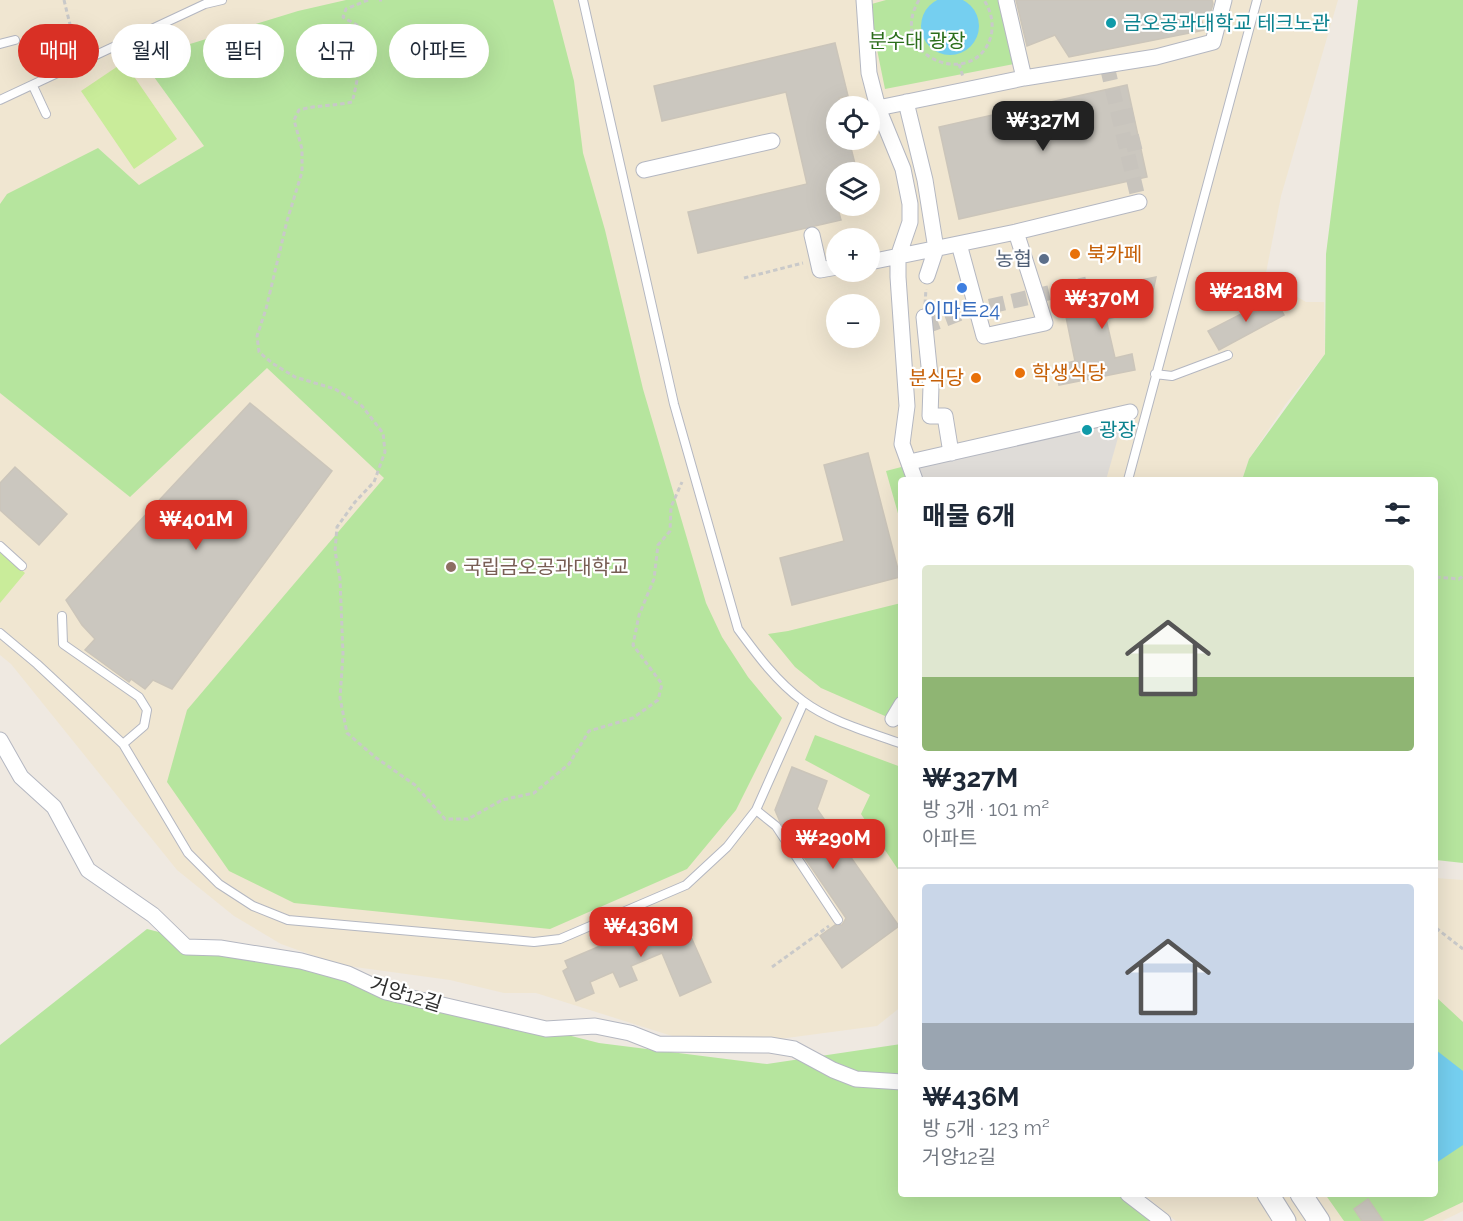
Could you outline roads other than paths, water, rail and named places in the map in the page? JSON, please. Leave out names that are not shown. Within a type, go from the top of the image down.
[{"type":"street","points":[[864,0],[869,73],[875,96]]},
{"type":"street","points":[[1006,0],[1024,78]]},
{"type":"street","points":[[880,108],[1024,78],[1107,66],[1213,42],[1224,0]]},
{"type":"street","points":[[906,102],[925,180],[936,249],[927,276]]},
{"type":"street","points":[[880,113],[903,169],[910,204],[910,222],[898,257],[907,406],[902,444],[914,477]]},
{"type":"street","points":[[644,170],[772,141]]},
{"type":"street","points":[[880,260],[1016,232],[1140,202]]},
{"type":"street","points":[[959,244],[984,336],[1045,323],[1016,232]]},
{"type":"street","points":[[812,235],[820,270],[826,269]]},
{"type":"street","points":[[924,317],[932,386],[930,416],[945,416],[951,453]]},
{"type":"street","points":[[904,346],[926,341]]},
{"type":"street","points":[[910,462],[1130,412]]},
{"type":"street","points":[[892,719],[898,710]]},
{"type":"street","name":"거양12길","points":[[0,740],[21,777],[54,807],[88,870],[153,915],[186,947],[220,948],[301,961],[348,974],[386,992],[546,1029],[595,1026],[630,1033],[658,1044],[751,1044],[786,1047],[856,1079],[898,1082]]},
{"type":"street","points":[[1132,1197],[1163,1221]]},
{"type":"street","points":[[1270,1197],[1285,1221]]},
{"type":"street","points":[[1303,1197],[1319,1221]]},
{"type":"lane","points":[[0,100],[205,4],[222,0]]},
{"type":"lane","points":[[583,0],[674,404],[738,629],[760,660],[804,702],[832,717],[898,742]]},
{"type":"lane","points":[[1129,477],[1257,0]]},
{"type":"lane","points":[[0,44],[15,40]]},
{"type":"lane","points":[[33,86],[46,114]]},
{"type":"lane","points":[[1155,374],[1172,376],[1228,355]]},
{"type":"lane","points":[[0,546],[22,566]]},
{"type":"lane","points":[[62,616],[63,644],[140,698],[147,710],[144,726],[123,744]]},
{"type":"lane","points":[[0,633],[37,663],[123,744],[188,853],[228,889],[253,906],[288,920],[523,941],[560,939],[686,885],[728,847],[756,810],[804,702]]},
{"type":"lane","points":[[756,810],[776,826],[838,920]]},
{"type":"water","points":[[939,-1],[961,-1],[974,10],[978,20],[977,37],[961,53],[950,55],[939,53],[923,37],[921,26],[923,15]]},
{"type":"water","points":[[1438,1052],[1463,1071],[1463,1145],[1438,1162]]},
{"type":"tunnel","points":[[1107,66],[1139,202]]},
{"type":"tunnel","points":[[1119,118],[1137,114]]},
{"type":"tunnel","points":[[1126,145],[1142,141]]},
{"type":"tunnel","points":[[924,327],[961,313],[1087,284]]},
{"type":"place","name":"금오공과대학교 테크노관","points":[[1111,23]]},
{"type":"place","name":"북카페","points":[[1075,254]]},
{"type":"place","name":"농협","points":[[1044,259]]},
{"type":"place","name":"이마트24","points":[[962,288]]},
{"type":"place","name":"학생식당","points":[[1020,373]]},
{"type":"place","name":"분식당","points":[[976,378]]},
{"type":"place","name":"광장","points":[[1087,430]]},
{"type":"place","name":"국립금오공과대학교","points":[[451,567]]},
{"type":"park label","name":"분수대 광장","points":[[917,41]]}]
